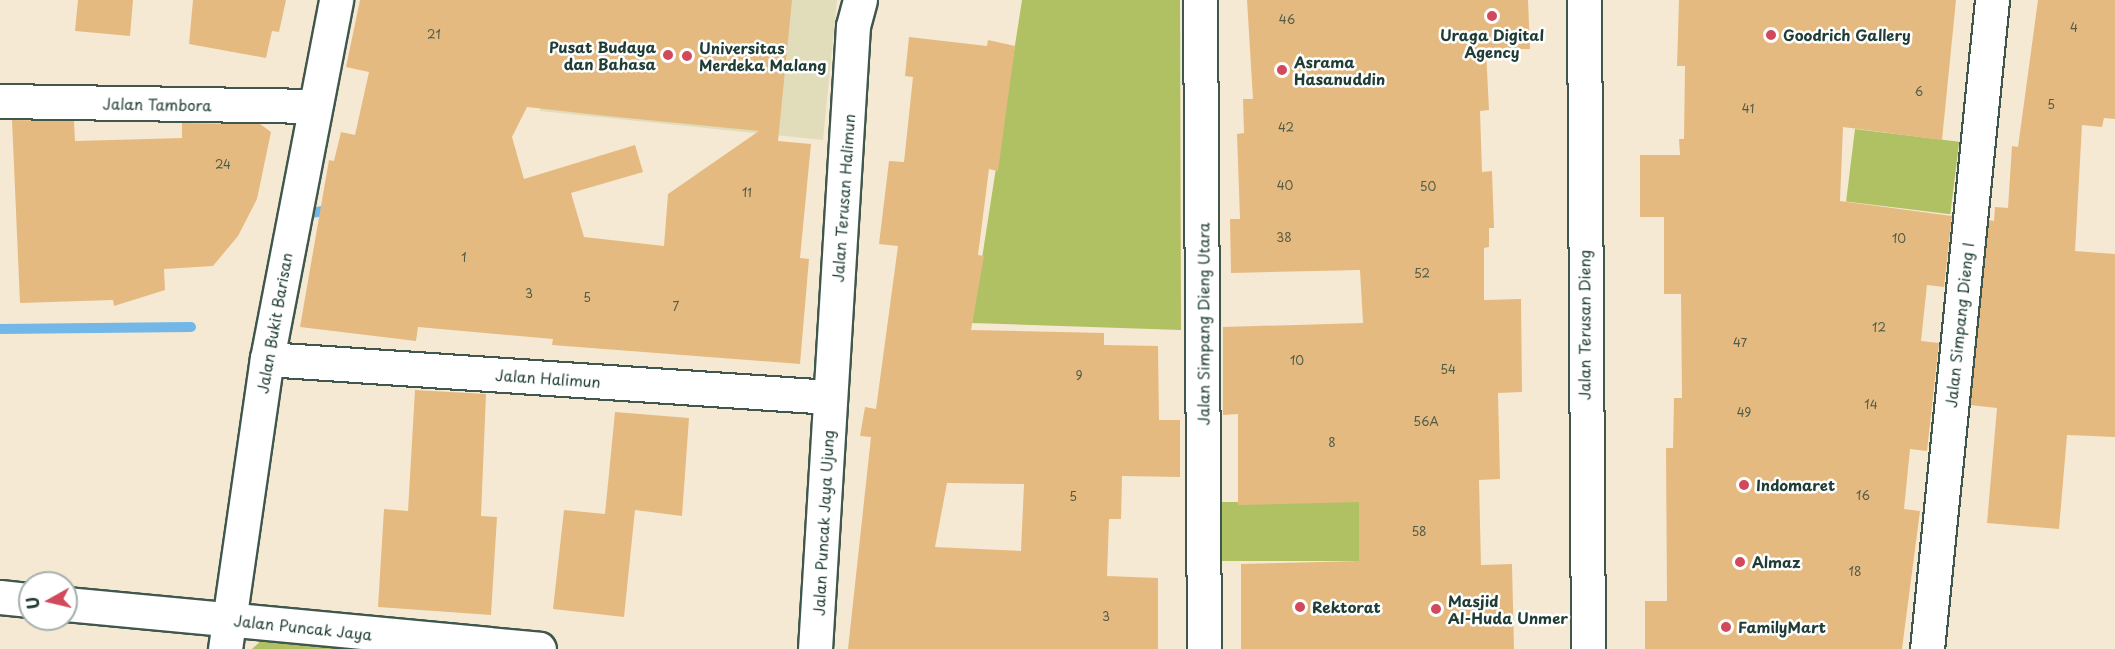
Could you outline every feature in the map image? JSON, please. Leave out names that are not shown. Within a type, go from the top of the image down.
[{"type":"street","name":"Jalan Bukit Barisan","points":[[228,635],[267,359],[336,0]]},
{"type":"street","name":"Jalan Terusan Halimun","points":[[830,397],[853,26],[860,0]]},
{"type":"street","name":"Jalan Simpang Dieng Utara","points":[[1200,0],[1204,649]]},
{"type":"street","name":"Jalan Terusan Dieng","points":[[1584,0],[1588,649]]},
{"type":"street","name":"Jalan Simpang Dieng I","points":[[1927,649],[1992,0]]},
{"type":"street","name":"Jalan Tambora","points":[[0,101],[314,106]]},
{"type":"street","name":"Jalan Halimun","points":[[267,359],[830,397]]},
{"type":"street","name":"Jalan Puncak Jaya Ujung","points":[[816,649],[830,397]]},
{"type":"street","points":[[0,597],[18,599]]},
{"type":"street","name":"Jalan Puncak Jaya","points":[[78,606],[228,635],[539,649]]},
{"type":"shaded area","name":"Universitas Merdeka Malang","points":[[546,0],[837,0],[823,140],[540,111]]},
{"type":"green space","points":[[1022,0],[1180,0],[1181,330],[972,323]]},
{"type":"green space","points":[[1855,129],[1959,142],[1950,214],[1846,201]]},
{"type":"green space","points":[[1222,502],[1359,502],[1359,561],[1222,561]]},
{"type":"green space","points":[[265,637],[391,649],[252,649]]},
{"type":"building","points":[[78,0],[133,0],[130,36],[75,31]]},
{"type":"building","points":[[193,0],[286,0],[279,32],[272,31],[266,58],[189,44]]},
{"type":"building","points":[[360,0],[792,0],[778,141],[811,144],[800,258],[809,259],[800,364],[552,345],[553,339],[418,327],[416,341],[300,327],[329,160],[334,161],[341,132],[355,135],[369,72],[346,67]],"holes":[[[527,107],[759,131],[668,194],[664,246],[584,237],[571,193],[643,172],[635,145],[524,179],[512,137]]]},
{"type":"building","points":[[1247,0],[1528,0],[1530,49],[1486,50],[1489,110],[1480,111],[1482,172],[1492,171],[1494,228],[1489,228],[1489,247],[1484,248],[1484,300],[1521,299],[1522,392],[1498,393],[1500,479],[1479,480],[1481,565],[1512,564],[1514,649],[1241,649],[1241,564],[1359,561],[1359,502],[1238,505],[1238,414],[1223,415],[1223,327],[1363,323],[1360,270],[1231,273],[1230,219],[1240,219],[1237,134],[1244,133],[1243,99],[1253,99]]},
{"type":"building","points":[[1679,0],[1956,0],[1942,140],[1843,127],[1840,201],[1952,216],[1944,287],[1927,285],[1921,341],[1939,343],[1927,451],[1910,449],[1904,509],[1920,511],[1902,649],[1645,649],[1645,601],[1667,601],[1666,448],[1673,448],[1674,398],[1682,398],[1681,294],[1664,294],[1664,217],[1640,217],[1640,155],[1680,155],[1679,139],[1684,139],[1685,66],[1677,66]]},
{"type":"building","points":[[2038,0],[2115,0],[2115,119],[2104,118],[2102,127],[2082,125],[2075,251],[2115,254],[2115,437],[2067,435],[2059,529],[1987,523],[1997,408],[1970,405],[1989,220],[1994,221],[1995,207],[2008,208],[2012,146],[2018,147]]},
{"type":"building","points":[[909,37],[987,46],[988,40],[1015,46],[998,171],[989,169],[978,255],[984,256],[971,330],[1104,333],[1104,345],[1158,346],[1159,420],[1180,420],[1180,477],[1122,476],[1121,519],[1109,519],[1107,576],[1158,578],[1158,649],[848,649],[871,437],[860,436],[865,407],[876,409],[898,246],[879,244],[889,161],[904,162],[913,77],[905,76]],"holes":[[[947,483],[1024,484],[1021,551],[935,547]]]},
{"type":"building","points":[[12,120],[74,121],[75,141],[182,138],[182,123],[260,124],[271,132],[257,199],[238,236],[213,266],[164,269],[165,290],[114,306],[113,300],[20,303]]},
{"type":"building","points":[[415,390],[486,394],[481,516],[497,517],[491,615],[378,607],[384,509],[408,511]]},
{"type":"building","points":[[615,412],[689,418],[682,516],[635,510],[624,617],[553,609],[564,510],[605,514]]},
{"type":"waterway","points":[[312,213],[333,209]]},
{"type":"waterway","points":[[0,329],[191,327]]},
{"type":"place","name":"Uraga Digital Agency","points":[[1492,16]]},
{"type":"place","name":"Goodrich Gallery","points":[[1771,35]]},
{"type":"place","name":"Pusat Budaya dan Bahasa","points":[[668,55]]},
{"type":"place","name":"Universitas Merdeka Malang","points":[[687,56]]},
{"type":"place","name":"Asrama Hasanuddin","points":[[1282,70]]},
{"type":"place","name":"Indomaret","points":[[1744,485]]},
{"type":"place","name":"Almaz","points":[[1740,562]]},
{"type":"place","name":"Rektorat","points":[[1300,607]]},
{"type":"place","name":"Masjid Al-Huda Unmer","points":[[1436,609]]},
{"type":"place","name":"FamilyMart","points":[[1726,627]]}]
